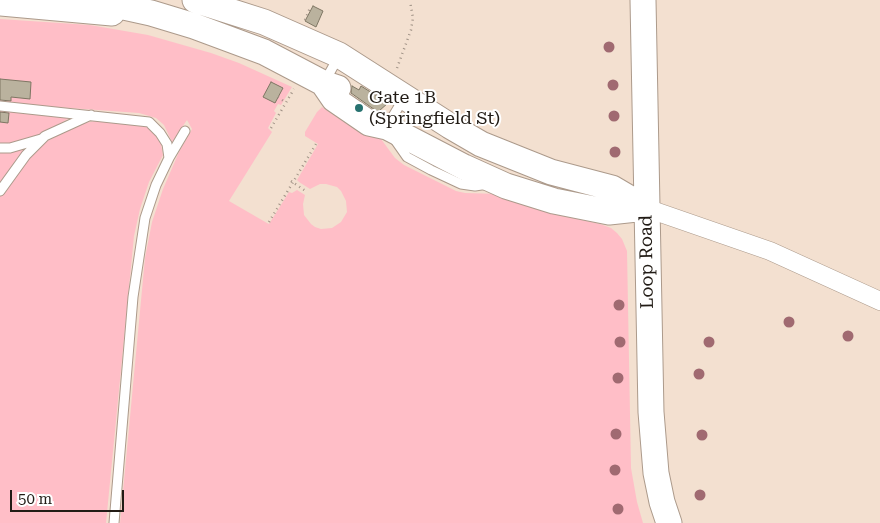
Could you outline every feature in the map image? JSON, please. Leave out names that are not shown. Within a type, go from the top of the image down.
[{"type":"street","points":[[92,0],[152,13],[182,22],[264,52],[323,83],[334,99],[369,123],[387,127],[464,167],[498,182],[554,201],[609,212],[646,208]]},
{"type":"street","points":[[195,0],[264,22],[339,55],[481,144],[512,158],[551,172],[612,188],[646,208],[770,251],[880,301]]},
{"type":"street","name":"Loop Road","points":[[643,0],[652,444],[656,473],[669,523]]},
{"type":"street","points":[[0,3],[126,14],[182,22]]},
{"type":"lane","points":[[323,83],[339,55]]},
{"type":"lane","points":[[387,127],[404,97]]},
{"type":"lane","points":[[0,106],[149,122],[168,144],[169,158]]},
{"type":"lane","points":[[0,191],[26,155],[45,136],[91,115]]},
{"type":"lane","points":[[114,523],[134,297],[145,218],[156,185],[185,131]]},
{"type":"lane","points":[[0,148],[10,148],[42,139]]},
{"type":"path","points":[[397,68],[411,30],[410,1]]},
{"type":"path","points":[[271,128],[295,86]]},
{"type":"path","points":[[278,97],[285,102]]},
{"type":"path","points":[[269,222],[316,144]]},
{"type":"path","points":[[292,182],[307,192]]},
{"type":"shaded area","points":[[0,19],[90,25],[148,35],[239,63],[292,87],[281,105],[278,104],[274,111],[276,113],[268,128],[272,132],[229,201],[269,224],[289,192],[292,193],[297,190],[305,195],[303,204],[304,215],[315,227],[321,229],[332,228],[341,222],[347,212],[346,201],[337,187],[320,184],[310,189],[297,180],[318,144],[305,136],[305,132],[322,107],[353,128],[356,125],[363,125],[381,139],[395,158],[404,165],[456,191],[500,194],[560,215],[611,228],[622,239],[627,251],[631,468],[643,523],[120,523],[145,258],[152,222],[163,189],[179,152],[192,129],[187,120],[172,142],[164,125],[156,118],[139,113],[28,105],[0,101]]},
{"type":"shaded area","points":[[0,110],[73,116],[47,131],[31,144],[0,182]]},
{"type":"shaded area","points":[[103,119],[149,126],[160,138],[163,155],[149,182],[134,236],[106,523],[0,523],[0,195],[25,161],[42,144],[77,125]]},
{"type":"building","points":[[313,6],[323,11],[316,27],[305,21]]},
{"type":"building","points":[[0,79],[31,82],[30,99],[11,97],[11,101],[0,100]]},
{"type":"building","points":[[271,82],[283,88],[275,103],[263,97]]},
{"type":"building","points":[[352,86],[359,90],[361,86],[388,103],[379,111],[375,110],[351,93]]},
{"type":"building","points":[[0,112],[9,113],[8,123],[0,122]]},
{"type":"place","name":"Gate 1B (Springfield St)","points":[[359,108]]}]
